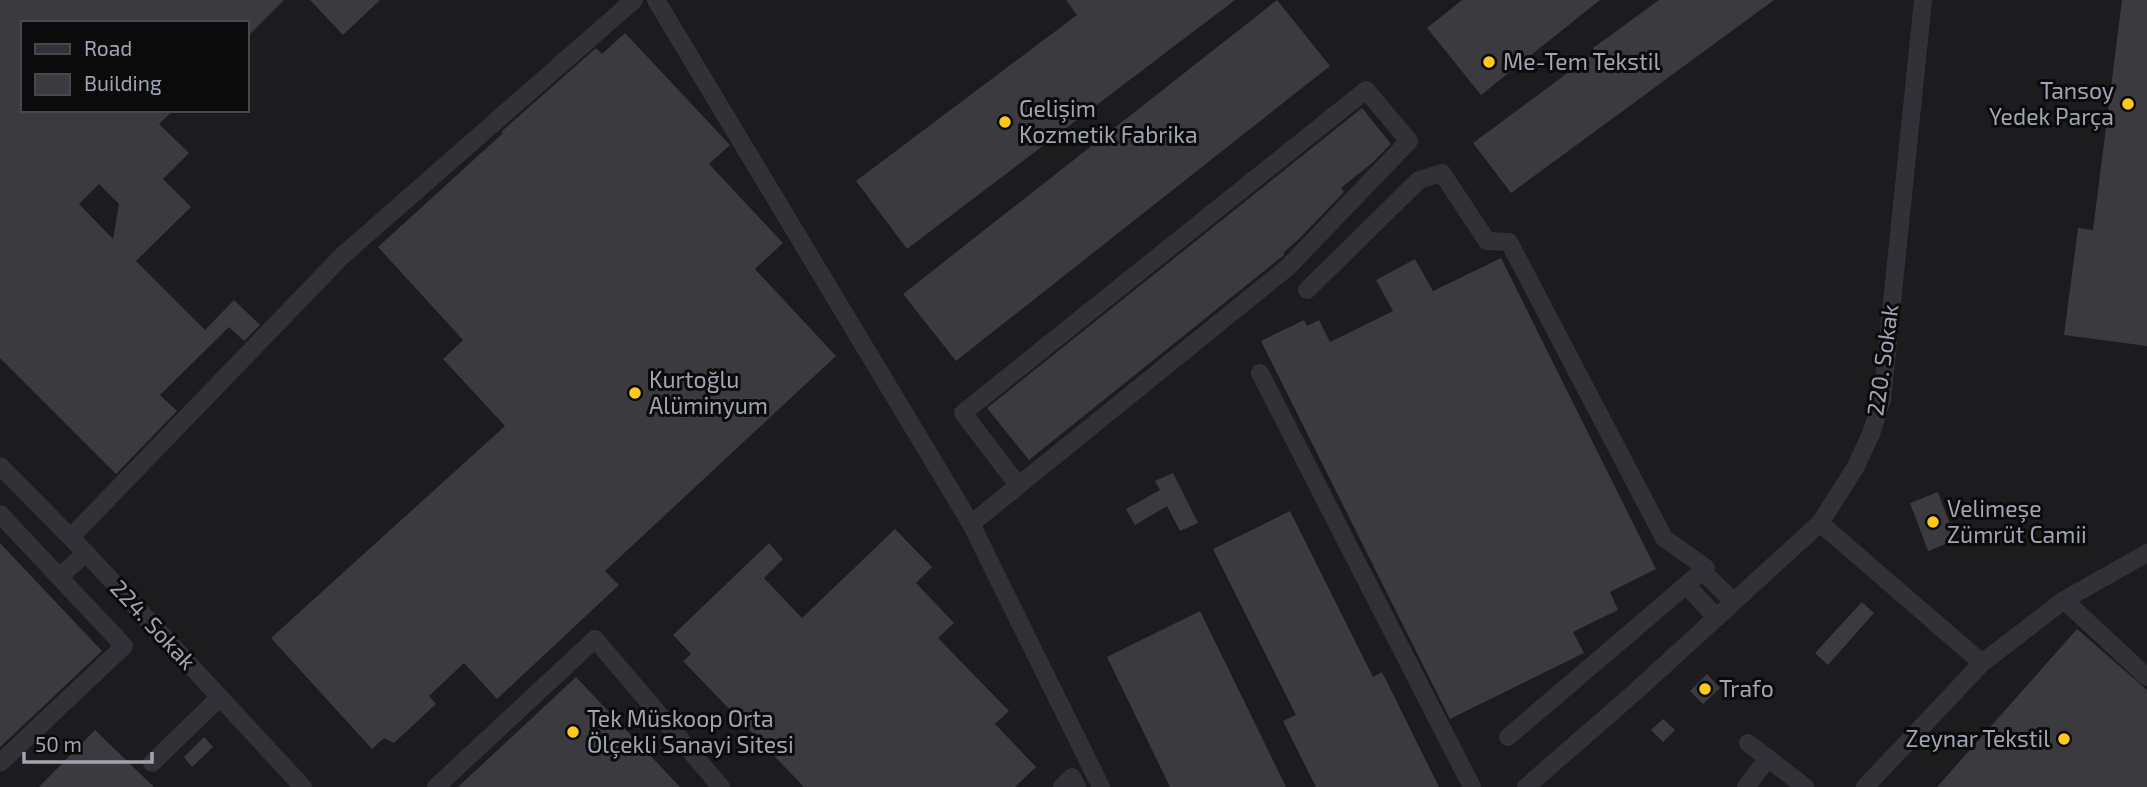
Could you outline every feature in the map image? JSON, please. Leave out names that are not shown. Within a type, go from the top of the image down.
[{"type":"street","points":[[71,537],[342,256],[634,0]]},
{"type":"street","points":[[656,0],[971,524],[1101,787]]},
{"type":"street","name":"220. Sokak","points":[[1526,787],[1820,523],[1855,468],[1871,434],[1882,400],[1923,0]]},
{"type":"street","points":[[971,524],[1288,267],[1409,141],[1366,90],[963,413],[1018,485]]},
{"type":"street","points":[[1307,290],[1419,180],[1441,173],[1487,241],[1509,242],[1664,538],[1706,568],[1508,737]]},
{"type":"street","points":[[1260,373],[1472,787]]},
{"type":"street","name":"224. Sokak","points":[[0,467],[71,537],[303,787]]},
{"type":"street","points":[[0,514],[124,646],[0,763]]},
{"type":"street","points":[[1820,523],[1982,663]]},
{"type":"street","points":[[59,577],[86,553]]},
{"type":"street","points":[[1865,787],[1982,663],[2064,600],[2147,553]]},
{"type":"street","points":[[1702,571],[1734,602]]},
{"type":"street","points":[[1686,585],[1717,618]]},
{"type":"street","points":[[2064,600],[2147,677]]},
{"type":"street","points":[[436,787],[595,639],[722,787]]},
{"type":"street","points":[[152,763],[220,697]]},
{"type":"street","points":[[1748,743],[1805,787]]},
{"type":"street","points":[[1746,787],[1768,758]]},
{"type":"street","points":[[1062,787],[1072,777],[1077,787]]},
{"type":"shaded area","points":[[0,0],[2147,0],[2147,787],[0,787]]},
{"type":"building","points":[[0,0],[284,0],[248,36],[248,21],[21,21],[21,112],[172,112],[159,124],[189,153],[163,179],[191,207],[136,261],[205,330],[234,300],[260,325],[244,341],[229,327],[160,395],[177,411],[116,474],[0,358]],"holes":[[[99,184],[119,204],[113,239],[79,204]]]},
{"type":"building","points":[[310,0],[380,0],[343,35]]},
{"type":"building","name":"Gelişim Kozmetik Fabrika","points":[[1066,0],[1235,0],[907,249],[856,181],[1077,15]]},
{"type":"building","points":[[1277,0],[1330,66],[956,361],[903,294]]},
{"type":"building","name":"Me-Tem Tekstil","points":[[1462,0],[1600,0],[1481,95],[1427,28]]},
{"type":"building","points":[[1659,0],[1774,0],[1511,193],[1473,143],[1596,52],[1593,48]]},
{"type":"building","points":[[2122,0],[2147,0],[2147,346],[2064,335],[2078,228],[2093,230]]},
{"type":"building","name":"Kurtoğlu Alüminyum","points":[[625,33],[730,145],[709,164],[783,243],[755,269],[836,356],[605,571],[619,585],[497,699],[464,663],[429,696],[436,704],[394,743],[384,738],[372,749],[271,638],[505,426],[443,359],[463,340],[378,247],[596,48],[602,54]]},
{"type":"building","points":[[1362,108],[1391,144],[1341,188],[1344,192],[1284,255],[1029,460],[987,408]]},
{"type":"building","points":[[1501,258],[1656,569],[1610,592],[1618,610],[1573,632],[1584,653],[1450,719],[1261,341],[1304,320],[1307,326],[1319,320],[1330,342],[1393,311],[1376,280],[1415,259],[1433,291]]},
{"type":"building","points":[[1173,473],[1198,523],[1180,531],[1167,506],[1135,525],[1126,509],[1160,490],[1155,481]]},
{"type":"building","name":"Velimeşe Zümrüt Camii","points":[[1938,492],[1956,540],[1928,551],[1910,503]]},
{"type":"building","points":[[1290,511],[1373,677],[1382,672],[1439,787],[1316,787],[1283,721],[1296,715],[1213,549]]},
{"type":"building","points":[[895,529],[932,567],[916,583],[954,623],[938,638],[1009,711],[995,724],[1036,767],[1015,787],[804,787],[683,661],[691,654],[673,635],[769,543],[783,559],[764,578],[802,618]]},
{"type":"building","points":[[0,543],[102,651],[0,747]]},
{"type":"building","points":[[1862,602],[1874,613],[1828,665],[1815,653]]},
{"type":"building","points":[[1200,611],[1286,787],[1170,787],[1107,657]]},
{"type":"building","name":"Zeynar Tekstil","points":[[2077,629],[2147,690],[2147,787],[1937,787]]},
{"type":"building","name":"Trafo","points":[[1707,674],[1720,688],[1703,704],[1690,691]]},
{"type":"building","name":"Tek Müskoop Orta Ölçekli Sanayi Sitesi","points":[[576,677],[680,787],[458,787]]},
{"type":"building","points":[[1663,719],[1675,730],[1663,742],[1651,730]]},
{"type":"building","points":[[95,730],[154,787],[39,787]]},
{"type":"building","points":[[204,737],[213,747],[192,767],[184,757]]},
{"type":"place","name":"Me-Tem Tekstil","points":[[1489,62]]},
{"type":"place","name":"Tansoy Yedek Parça","points":[[2128,104]]},
{"type":"place","name":"Gelişim Kozmetik Fabrika","points":[[1005,122]]},
{"type":"place","name":"Kurtoğlu Alüminyum","points":[[635,393]]},
{"type":"place","name":"Velimeşe Zümrüt Camii","points":[[1933,522]]},
{"type":"place","name":"Trafo","points":[[1705,689]]},
{"type":"place","name":"Tek Müskoop Orta Ölçekli Sanayi Sitesi","points":[[573,732]]},
{"type":"place","name":"Zeynar Tekstil","points":[[2064,739]]}]
